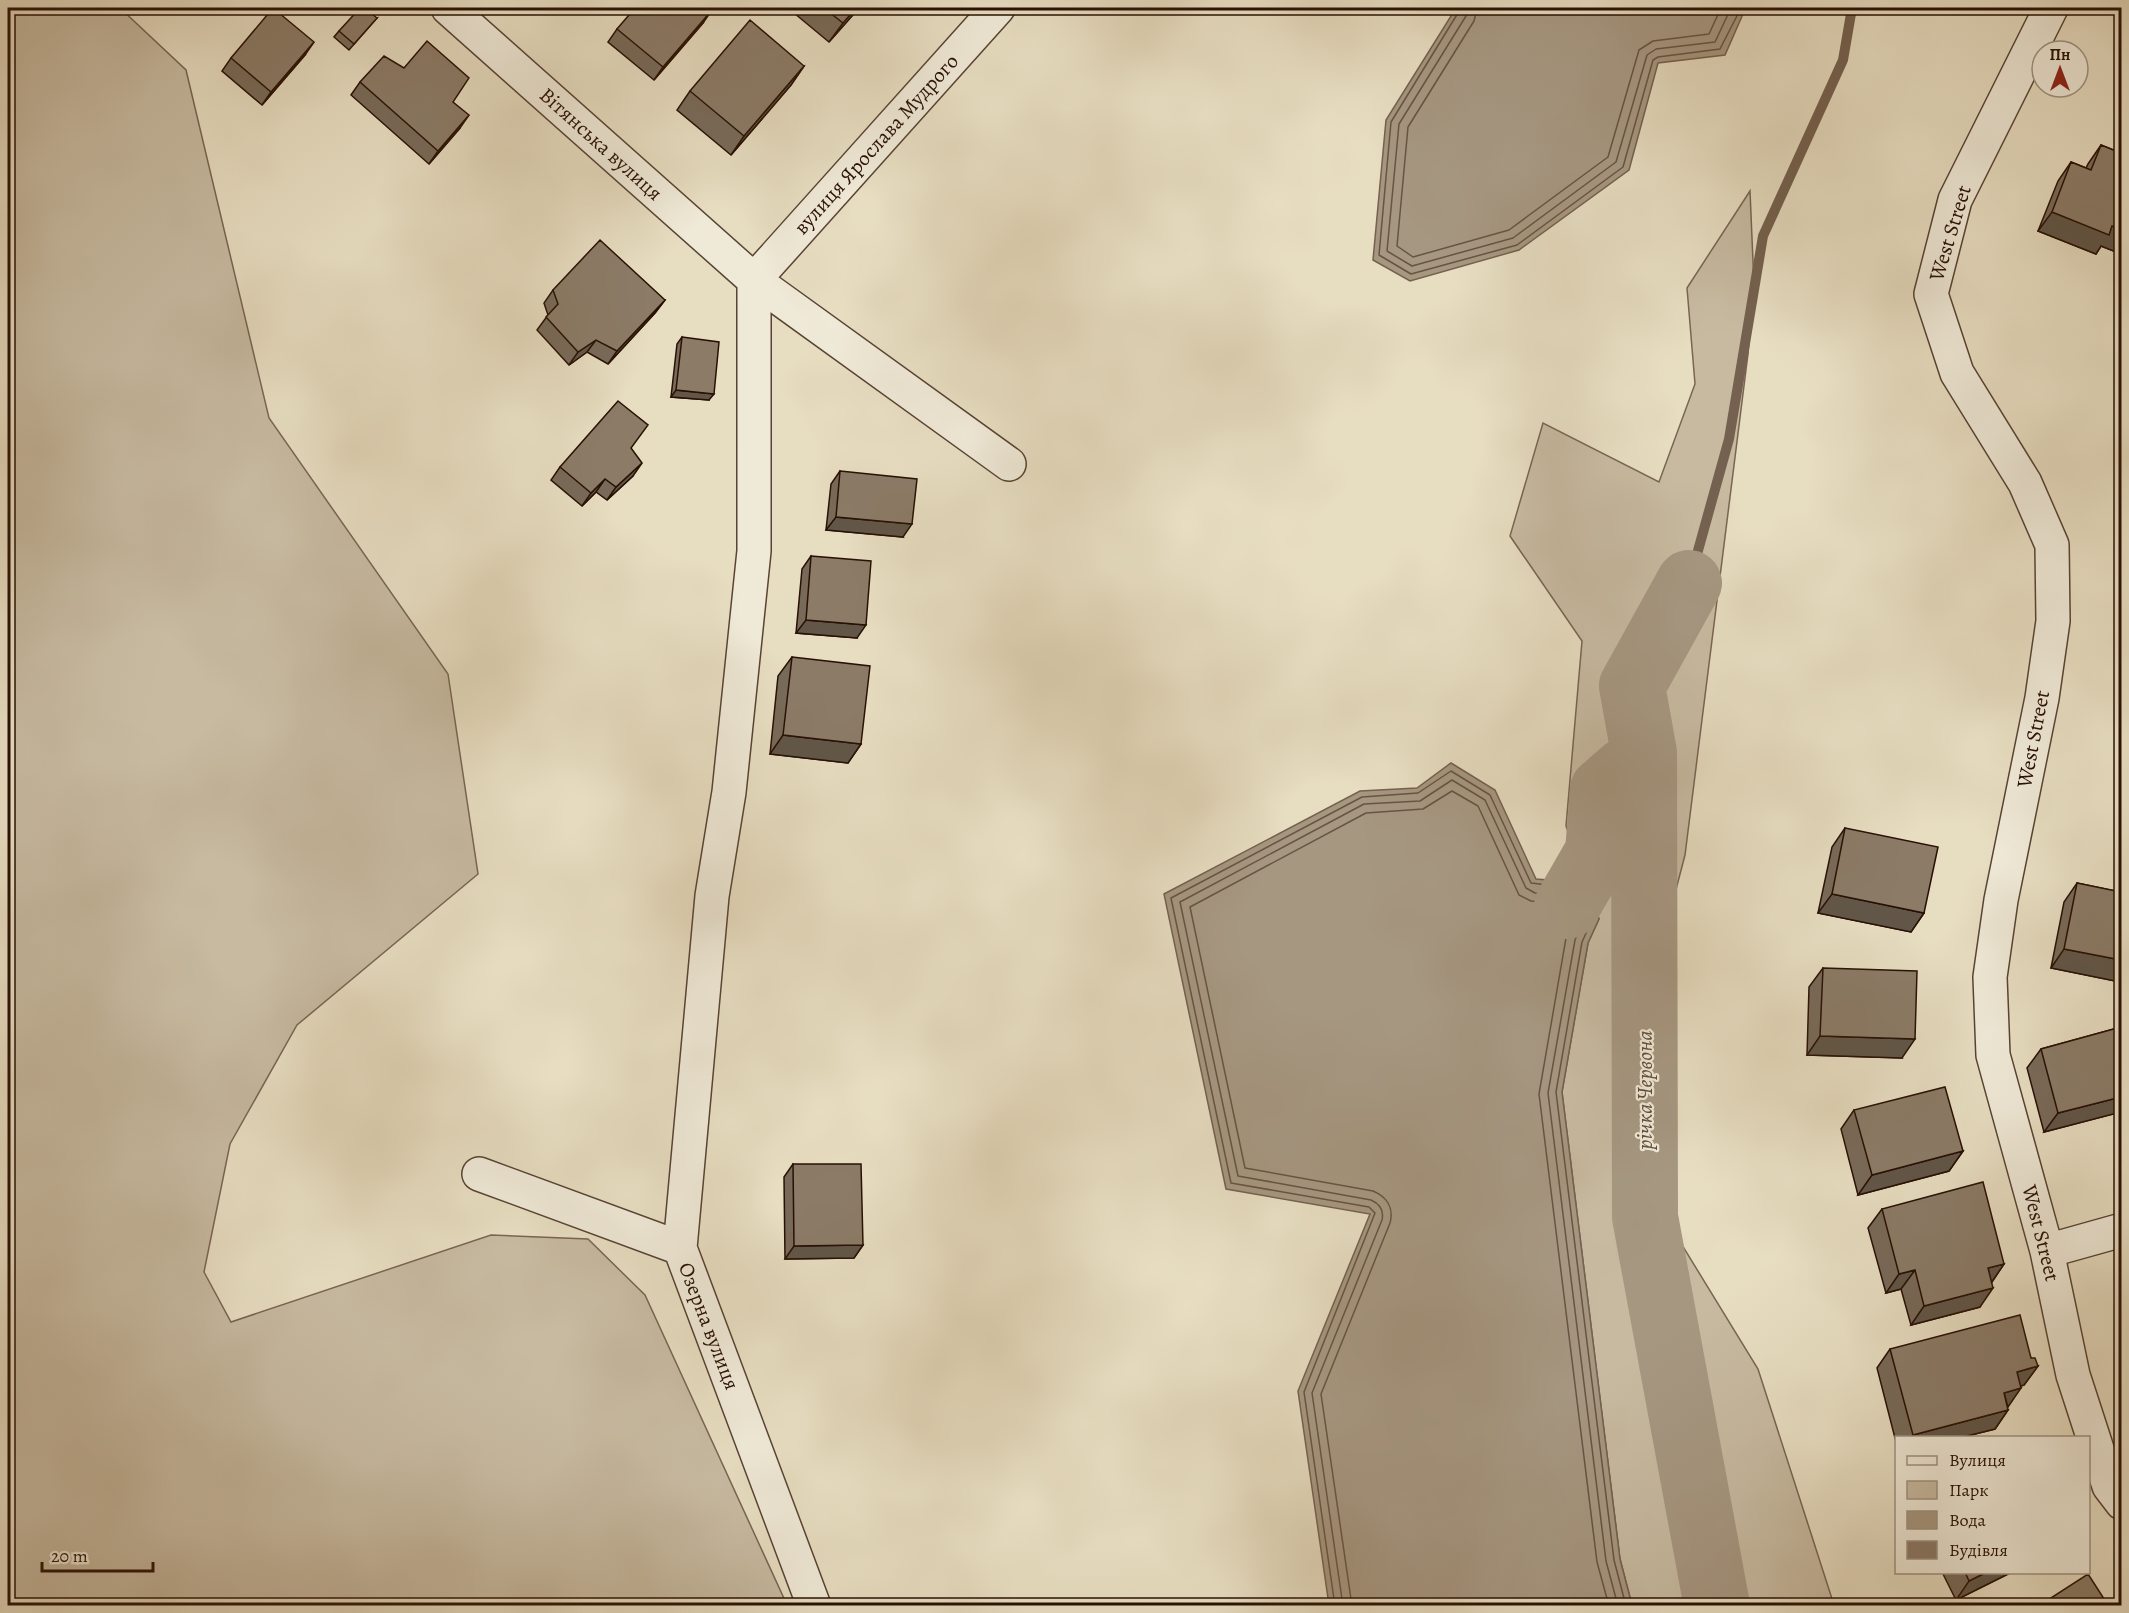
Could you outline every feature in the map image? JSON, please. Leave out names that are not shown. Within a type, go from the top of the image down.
[{"type":"street","name":"Вітянська вулиця","points":[[448,8],[754,280],[1009,464]]},
{"type":"street","name":"вулиця Ярослава Мудрого","points":[[754,280],[998,8]]},
{"type":"street","name":"West Street","points":[[2051,8],[1955,200],[1931,294],[1957,373],[2025,483],[2052,545],[2053,621],[2042,698],[2001,900],[1990,977],[1993,1055],[2047,1251],[2073,1375],[2109,1486],[2121,1503]]},
{"type":"street","points":[[680,1248],[712,896],[729,792],[754,551],[754,280]]},
{"type":"street","name":"Озерна вулиця","points":[[478,1174],[680,1248],[814,1605]]},
{"type":"street","points":[[2047,1251],[2121,1230]]},
{"type":"green space","points":[[8,8],[120,8],[186,70],[269,418],[448,674],[478,874],[297,1025],[230,1144],[204,1272],[231,1322],[491,1235],[588,1239],[645,1295],[787,1605],[8,1605]]},
{"type":"green space","points":[[1750,191],[1754,285],[1748,354],[1685,855],[1635,1046],[1663,1214],[1758,1369],[1834,1605],[1632,1605],[1620,1559],[1562,1092],[1588,943],[1599,919],[1566,826],[1582,641],[1510,536],[1543,423],[1659,482],[1695,384],[1687,288]]},
{"type":"water","points":[[1456,8],[1751,8],[1743,14],[1725,55],[1658,63],[1629,170],[1519,250],[1410,281],[1373,260],[1386,120]]},
{"type":"water","points":[[1451,763],[1495,790],[1536,879],[1586,883],[1599,919],[1588,943],[1562,1092],[1620,1559],[1632,1605],[1329,1605],[1298,1391],[1370,1214],[1226,1189],[1164,894],[1360,791],[1417,788]]},
{"type":"building","points":[[273,8],[314,42],[271,92],[231,58]]},
{"type":"building","points":[[360,8],[365,8],[377,18],[354,44],[339,31]]},
{"type":"building","points":[[635,8],[709,8],[712,10],[663,67],[617,29]]},
{"type":"building","points":[[824,8],[856,8],[843,23]]},
{"type":"building","points":[[750,20],[804,66],[744,136],[690,91]]},
{"type":"building","points":[[427,41],[469,78],[453,102],[469,115],[438,151],[360,82],[384,56],[404,68]]},
{"type":"building","points":[[2101,145],[2121,153],[2121,229],[2112,226],[2109,235],[2052,212],[2071,162],[2091,170]]},
{"type":"building","points":[[600,240],[665,300],[617,351],[596,340],[578,352],[546,317],[558,304],[553,290]]},
{"type":"building","points":[[682,337],[719,342],[714,394],[676,390]]},
{"type":"building","points":[[618,401],[648,425],[631,448],[642,463],[616,487],[605,479],[591,493],[560,467]]},
{"type":"building","points":[[840,471],[917,479],[912,524],[836,517]]},
{"type":"building","points":[[811,556],[871,561],[866,625],[806,620]]},
{"type":"building","points":[[792,657],[870,666],[861,744],[783,735]]},
{"type":"building","points":[[1845,828],[1938,847],[1924,913],[1832,894]]},
{"type":"building","points":[[2077,883],[2121,892],[2121,960],[2064,949]]},
{"type":"building","points":[[1823,968],[1917,971],[1915,1039],[1820,1036]]},
{"type":"building","points":[[2121,1027],[2121,1097],[2058,1113],[2041,1049]]},
{"type":"building","points":[[1945,1087],[1963,1151],[1872,1175],[1854,1110]]},
{"type":"building","points":[[793,1164],[861,1164],[863,1245],[794,1246]]},
{"type":"building","points":[[1983,1182],[2004,1264],[1988,1268],[1993,1288],[1924,1306],[1915,1270],[1899,1274],[1882,1209]]},
{"type":"building","points":[[2020,1315],[2031,1358],[2035,1358],[2038,1366],[2017,1372],[2021,1388],[2004,1393],[2008,1410],[1913,1435],[1890,1349]]},
{"type":"building","points":[[1966,1574],[1983,1574],[1969,1581]]},
{"type":"building","points":[[2088,1574],[2108,1605],[2040,1605]]},
{"type":"waterway","points":[[1689,583],[1729,439],[1763,236],[1843,60],[1852,8]]},
{"type":"waterway","name":"річка Червона","points":[[1689,583],[1632,686],[1644,753],[1645,1217],[1717,1606]]},
{"type":"waterway","points":[[1567,906],[1598,852],[1603,790],[1626,770]]}]
